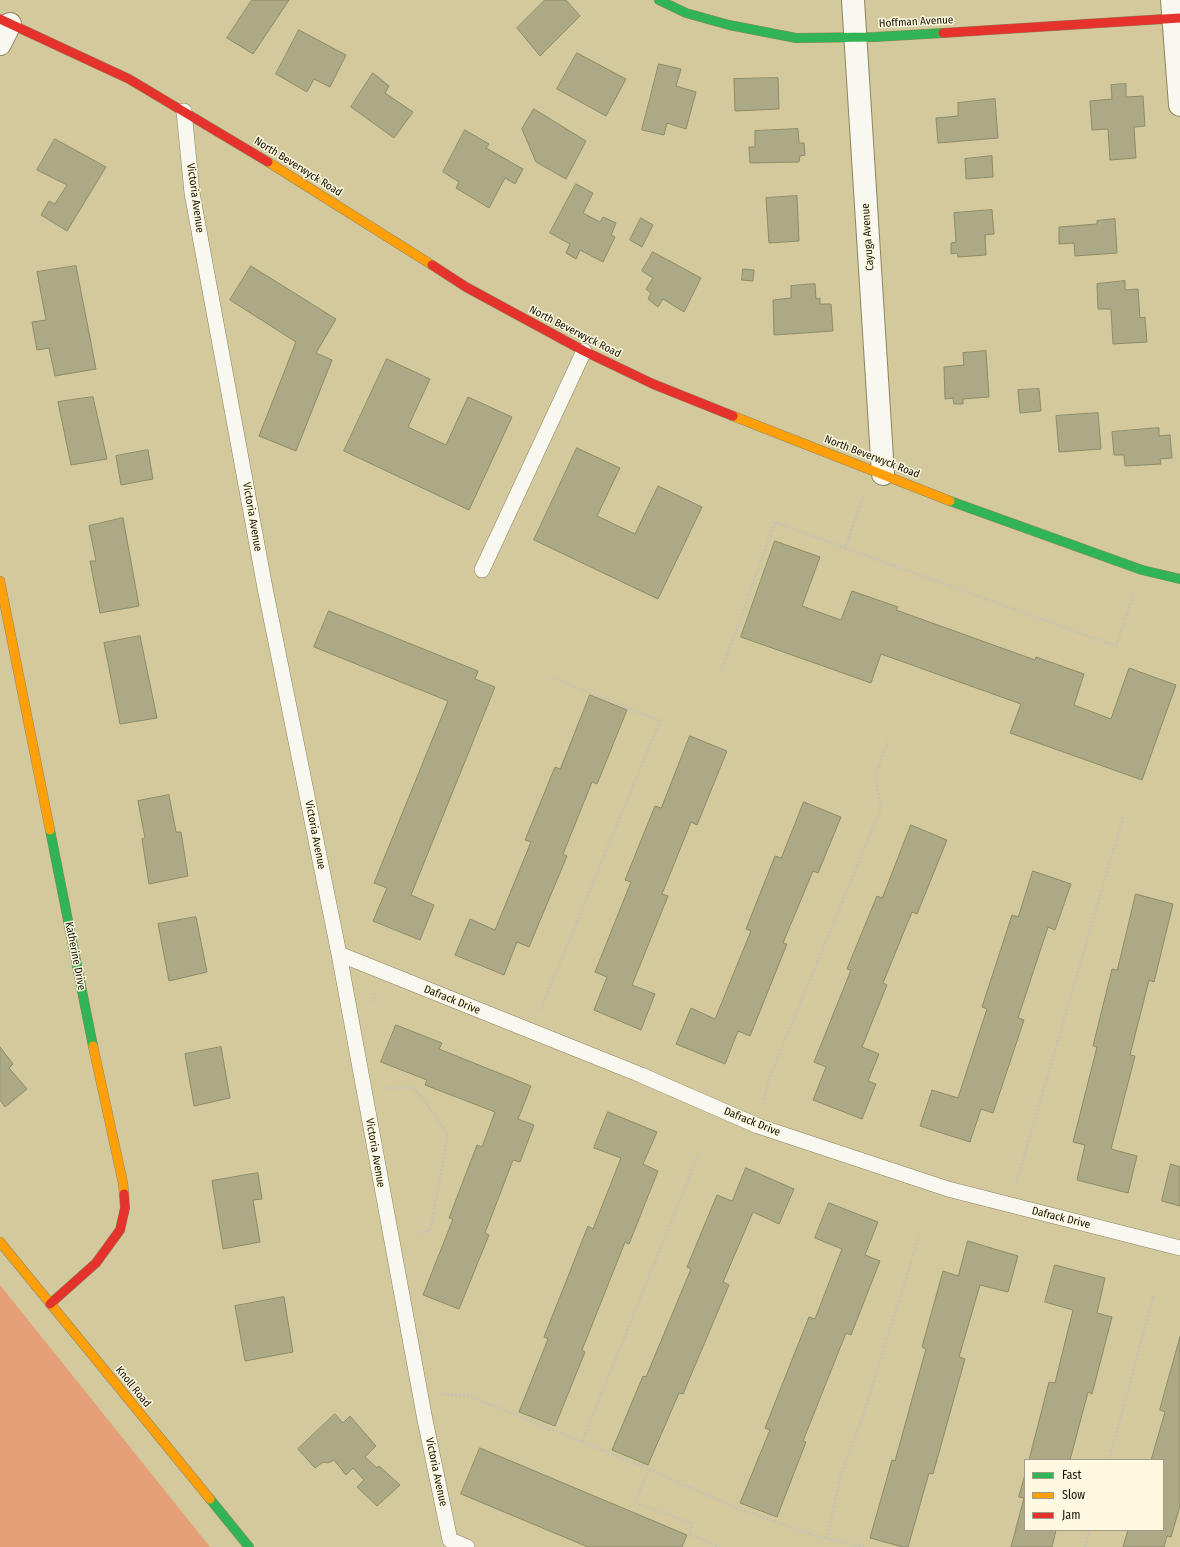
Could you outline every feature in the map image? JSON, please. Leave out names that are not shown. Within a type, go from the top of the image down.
[{"type":"street","name":"Hoffman Avenue","points":[[659,0],[686,12],[729,25],[796,38],[855,36],[875,37],[1175,12]]},
{"type":"street","name":"Cayuga Avenue","points":[[853,0],[878,472]]},
{"type":"street","points":[[1175,12],[1180,106]]},
{"type":"street","points":[[0,44],[5,22]]},
{"type":"street","name":"North Beverwyck Road","points":[[5,22],[129,79],[280,169],[466,287],[584,351],[653,384],[978,512],[1142,570],[1180,579]]},
{"type":"street","name":"Katherine Drive","points":[[0,581],[103,1092],[123,1183],[125,1208],[120,1230],[96,1263],[50,1304]]},
{"type":"street","name":"Knoll Road","points":[[0,1242],[249,1547]]},
{"type":"lane","name":"Victoria Avenue","points":[[184,111],[193,201],[265,588],[339,954],[425,1420],[450,1540],[467,1547]]},
{"type":"lane","points":[[482,570],[584,351]]},
{"type":"lane","name":"Dafrack Drive","points":[[339,954],[641,1075],[758,1126],[948,1189],[1180,1248]]},
{"type":"path","points":[[845,548],[878,472]]},
{"type":"path","points":[[720,675],[775,522],[1116,646],[1142,570]]},
{"type":"path","points":[[532,1031],[660,721],[549,676]]},
{"type":"path","points":[[758,1126],[769,1079],[881,808],[875,775],[889,739]]},
{"type":"path","points":[[1010,1205],[1122,817]]},
{"type":"path","points":[[371,1007],[382,971]]},
{"type":"path","points":[[382,1088],[413,1087],[425,1101],[448,1135],[430,1231],[407,1234]]},
{"type":"path","points":[[582,1442],[699,1153]]},
{"type":"path","points":[[827,1539],[841,1474],[862,1419],[920,1233]]},
{"type":"path","points":[[1109,1459],[1154,1294]]},
{"type":"path","points":[[440,1394],[469,1396],[649,1469],[732,1506],[827,1539],[864,1547]]},
{"type":"path","points":[[649,1469],[635,1502],[692,1524],[689,1534],[719,1547]]},
{"type":"path","points":[[1085,1547],[1090,1531]]},
{"type":"path","points":[[845,1547],[846,1542]]},
{"type":"shaded area","points":[[0,1285],[210,1547],[0,1547]]},
{"type":"building","points":[[252,0],[289,0],[253,54],[227,38]]},
{"type":"building","points":[[545,0],[566,0],[580,16],[540,56],[517,28]]},
{"type":"building","points":[[299,30],[346,55],[330,87],[314,79],[307,92],[276,74]]},
{"type":"building","points":[[577,53],[626,79],[606,116],[557,89]]},
{"type":"building","points":[[659,64],[681,69],[676,86],[696,92],[686,129],[667,123],[664,135],[642,130]]},
{"type":"building","points":[[373,73],[389,86],[385,93],[413,112],[394,138],[351,107]]},
{"type":"building","points":[[778,78],[779,109],[735,111],[734,79]]},
{"type":"building","points":[[1126,84],[1126,97],[1143,96],[1145,126],[1134,127],[1136,158],[1110,160],[1108,129],[1092,130],[1090,101],[1112,99],[1111,85]]},
{"type":"building","points":[[995,99],[998,138],[938,143],[936,118],[958,116],[958,103]]},
{"type":"building","points":[[534,109],[586,141],[566,179],[536,162],[522,129]]},
{"type":"building","points":[[798,129],[799,143],[804,143],[805,155],[800,156],[799,162],[750,163],[749,147],[755,147],[755,131]]},
{"type":"building","points":[[465,130],[489,144],[486,148],[523,169],[515,184],[505,178],[489,208],[456,188],[459,182],[443,172]]},
{"type":"building","points":[[55,139],[106,167],[67,231],[41,215],[49,201],[55,204],[67,185],[37,170]]},
{"type":"building","points":[[992,156],[993,177],[966,179],[965,159]]},
{"type":"building","points":[[576,184],[593,193],[583,213],[600,222],[603,217],[616,223],[611,235],[615,237],[603,262],[580,250],[576,259],[566,253],[570,244],[550,233]]},
{"type":"building","points":[[797,196],[799,241],[769,243],[766,198]]},
{"type":"building","points":[[992,210],[994,234],[985,235],[986,255],[958,257],[957,253],[951,254],[951,243],[956,242],[954,213]]},
{"type":"building","points":[[641,218],[653,225],[642,247],[630,240]]},
{"type":"building","points":[[1115,219],[1117,253],[1075,256],[1074,243],[1059,244],[1059,227],[1097,224],[1097,221]]},
{"type":"building","points":[[653,252],[701,278],[684,312],[663,299],[658,307],[648,299],[651,293],[646,289],[653,278],[642,271]]},
{"type":"building","points":[[76,266],[96,369],[55,376],[49,348],[37,350],[32,322],[46,320],[37,272]]},
{"type":"building","points":[[251,266],[336,319],[316,353],[332,360],[296,451],[259,436],[296,342],[230,300]]},
{"type":"building","points":[[743,269],[754,270],[753,281],[742,280]]},
{"type":"building","points":[[1125,281],[1125,290],[1138,289],[1140,318],[1145,317],[1147,342],[1113,344],[1111,309],[1098,309],[1097,284]]},
{"type":"building","points":[[815,284],[816,299],[820,298],[820,304],[831,304],[833,331],[774,335],[773,300],[791,298],[791,286]]},
{"type":"building","points":[[986,351],[989,397],[963,399],[963,404],[954,404],[953,398],[945,399],[944,367],[964,365],[963,353]]},
{"type":"building","points":[[387,359],[430,379],[408,427],[446,445],[468,397],[512,417],[469,510],[344,451]]},
{"type":"building","points":[[1039,389],[1041,411],[1020,413],[1018,390]]},
{"type":"building","points":[[93,397],[107,459],[71,465],[58,402]]},
{"type":"building","points":[[1098,413],[1101,449],[1059,452],[1056,416]]},
{"type":"building","points":[[1159,428],[1159,436],[1170,435],[1172,458],[1160,459],[1161,464],[1125,466],[1124,455],[1114,455],[1112,432]]},
{"type":"building","points":[[577,448],[620,468],[597,516],[635,534],[658,486],[702,507],[658,599],[534,540]]},
{"type":"building","points":[[148,450],[153,479],[121,485],[116,456]]},
{"type":"building","points":[[123,518],[139,606],[100,613],[90,561],[96,561],[89,526]]},
{"type":"building","points":[[775,541],[820,557],[802,606],[841,620],[852,591],[898,607],[896,610],[1035,660],[1036,657],[1084,674],[1074,705],[1111,719],[1129,668],[1176,685],[1142,780],[1010,733],[1021,704],[881,654],[871,683],[741,637]]},
{"type":"building","points":[[329,611],[478,671],[475,679],[495,687],[411,895],[434,905],[420,940],[373,921],[387,888],[374,883],[448,701],[314,647]]},
{"type":"building","points":[[140,636],[157,718],[120,724],[104,643]]},
{"type":"building","points":[[590,695],[627,710],[597,784],[592,782],[563,854],[567,856],[529,947],[517,942],[504,975],[455,955],[470,919],[495,930],[531,842],[525,840],[555,767],[560,769]]},
{"type":"building","points":[[690,736],[727,751],[697,825],[691,822],[662,894],[668,896],[632,985],[655,994],[641,1030],[594,1010],[607,977],[595,972],[631,882],[625,880],[655,806],[661,808]]},
{"type":"building","points":[[169,795],[176,832],[181,832],[188,876],[149,884],[142,839],[145,838],[138,801]]},
{"type":"building","points":[[804,802],[841,817],[818,873],[813,871],[783,943],[787,944],[750,1036],[738,1031],[725,1064],[676,1044],[691,1008],[715,1019],[751,931],[746,929],[775,856],[781,858]]},
{"type":"building","points":[[911,825],[947,840],[917,914],[912,912],[883,983],[887,985],[862,1047],[879,1054],[868,1081],[876,1084],[862,1119],[813,1100],[826,1067],[814,1062],[851,970],[847,969],[877,896],[882,898]]},
{"type":"building","points":[[1033,871],[1071,884],[1055,930],[1048,927],[1018,1018],[1024,1020],[993,1113],[981,1109],[970,1142],[920,1126],[932,1090],[958,1098],[987,1009],[982,1007],[1012,915],[1018,917]]},
{"type":"building","points":[[1136,894],[1173,904],[1154,982],[1149,980],[1130,1055],[1135,1056],[1111,1149],[1137,1156],[1128,1193],[1077,1180],[1085,1145],[1073,1142],[1097,1047],[1093,1046],[1112,969],[1117,970]]},
{"type":"building","points":[[196,917],[207,972],[169,981],[158,924]]},
{"type":"building","points":[[396,1025],[442,1043],[439,1049],[531,1086],[518,1119],[534,1125],[520,1162],[513,1160],[485,1233],[489,1235],[459,1309],[423,1295],[453,1219],[449,1218],[477,1145],[482,1147],[495,1112],[425,1085],[427,1080],[381,1062]]},
{"type":"building","points":[[0,1047],[13,1064],[9,1068],[27,1089],[5,1107],[0,1100]]},
{"type":"building","points":[[221,1047],[230,1098],[194,1106],[185,1054]]},
{"type":"building","points":[[608,1112],[657,1132],[643,1164],[658,1171],[629,1244],[625,1242],[582,1350],[585,1352],[555,1426],[519,1412],[548,1339],[544,1337],[588,1226],[593,1229],[621,1158],[594,1148]]},
{"type":"building","points":[[1171,1164],[1180,1167],[1180,1206],[1162,1201]]},
{"type":"building","points":[[746,1168],[794,1189],[779,1224],[753,1212],[723,1282],[729,1285],[683,1394],[679,1393],[648,1465],[612,1450],[643,1376],[646,1377],[691,1269],[687,1267],[717,1195],[732,1201]]},
{"type":"building","points":[[258,1173],[262,1199],[253,1200],[260,1242],[223,1249],[212,1181]]},
{"type":"building","points":[[829,1203],[878,1222],[865,1255],[880,1261],[851,1335],[846,1333],[803,1441],[806,1442],[777,1517],[740,1503],[770,1430],[765,1428],[809,1317],[815,1319],[842,1249],[815,1238]]},
{"type":"building","points":[[968,1241],[1018,1256],[1008,1292],[980,1285],[959,1357],[965,1359],[933,1474],[929,1473],[908,1547],[903,1547],[870,1538],[892,1460],[895,1461],[926,1349],[922,1347],[943,1271],[958,1276]]},
{"type":"building","points":[[1055,1265],[1105,1278],[1097,1313],[1112,1317],[1092,1394],[1088,1392],[1070,1459],[1029,1459],[1049,1382],[1055,1383],[1073,1310],[1045,1302]]},
{"type":"building","points":[[284,1297],[293,1352],[245,1361],[235,1306]]},
{"type":"building","points":[[1180,1337],[1180,1506],[1171,1537],[1167,1536],[1164,1547],[1123,1547],[1128,1531],[1164,1531],[1164,1459],[1151,1459],[1165,1412],[1160,1410]]},
{"type":"building","points":[[335,1414],[343,1423],[350,1416],[376,1446],[365,1457],[377,1468],[379,1466],[400,1485],[377,1506],[357,1487],[364,1480],[353,1468],[346,1475],[334,1460],[328,1463],[323,1462],[315,1468],[298,1449]]},
{"type":"building","points":[[480,1448],[687,1535],[682,1547],[588,1547],[461,1494]]},
{"type":"building","points":[[1024,1479],[1024,1498],[1019,1497]]},
{"type":"building","points":[[1024,1498],[1024,1531],[1056,1531],[1052,1547],[1011,1547]]},
{"type":"traffic: fast","points":[[659,0],[686,13],[729,25],[796,38],[875,37],[943,33]]},
{"type":"traffic: fast","points":[[950,501],[1142,570],[1180,579]]},
{"type":"traffic: fast","points":[[50,830],[93,1046]]},
{"type":"traffic: fast","points":[[210,1499],[249,1547]]},
{"type":"traffic: slow","points":[[268,162],[432,265]]},
{"type":"traffic: slow","points":[[733,416],[950,501]]},
{"type":"traffic: slow","points":[[0,581],[50,830]]},
{"type":"traffic: slow","points":[[93,1046],[123,1183],[124,1194]]},
{"type":"traffic: slow","points":[[0,1242],[210,1499]]},
{"type":"traffic: jam","points":[[943,33],[1180,18]]},
{"type":"traffic: jam","points":[[0,19],[129,79],[268,162]]},
{"type":"traffic: jam","points":[[432,265],[466,287],[584,351],[653,384],[733,416]]},
{"type":"traffic: jam","points":[[50,1304],[96,1263],[120,1230],[125,1208],[124,1194]]}]
